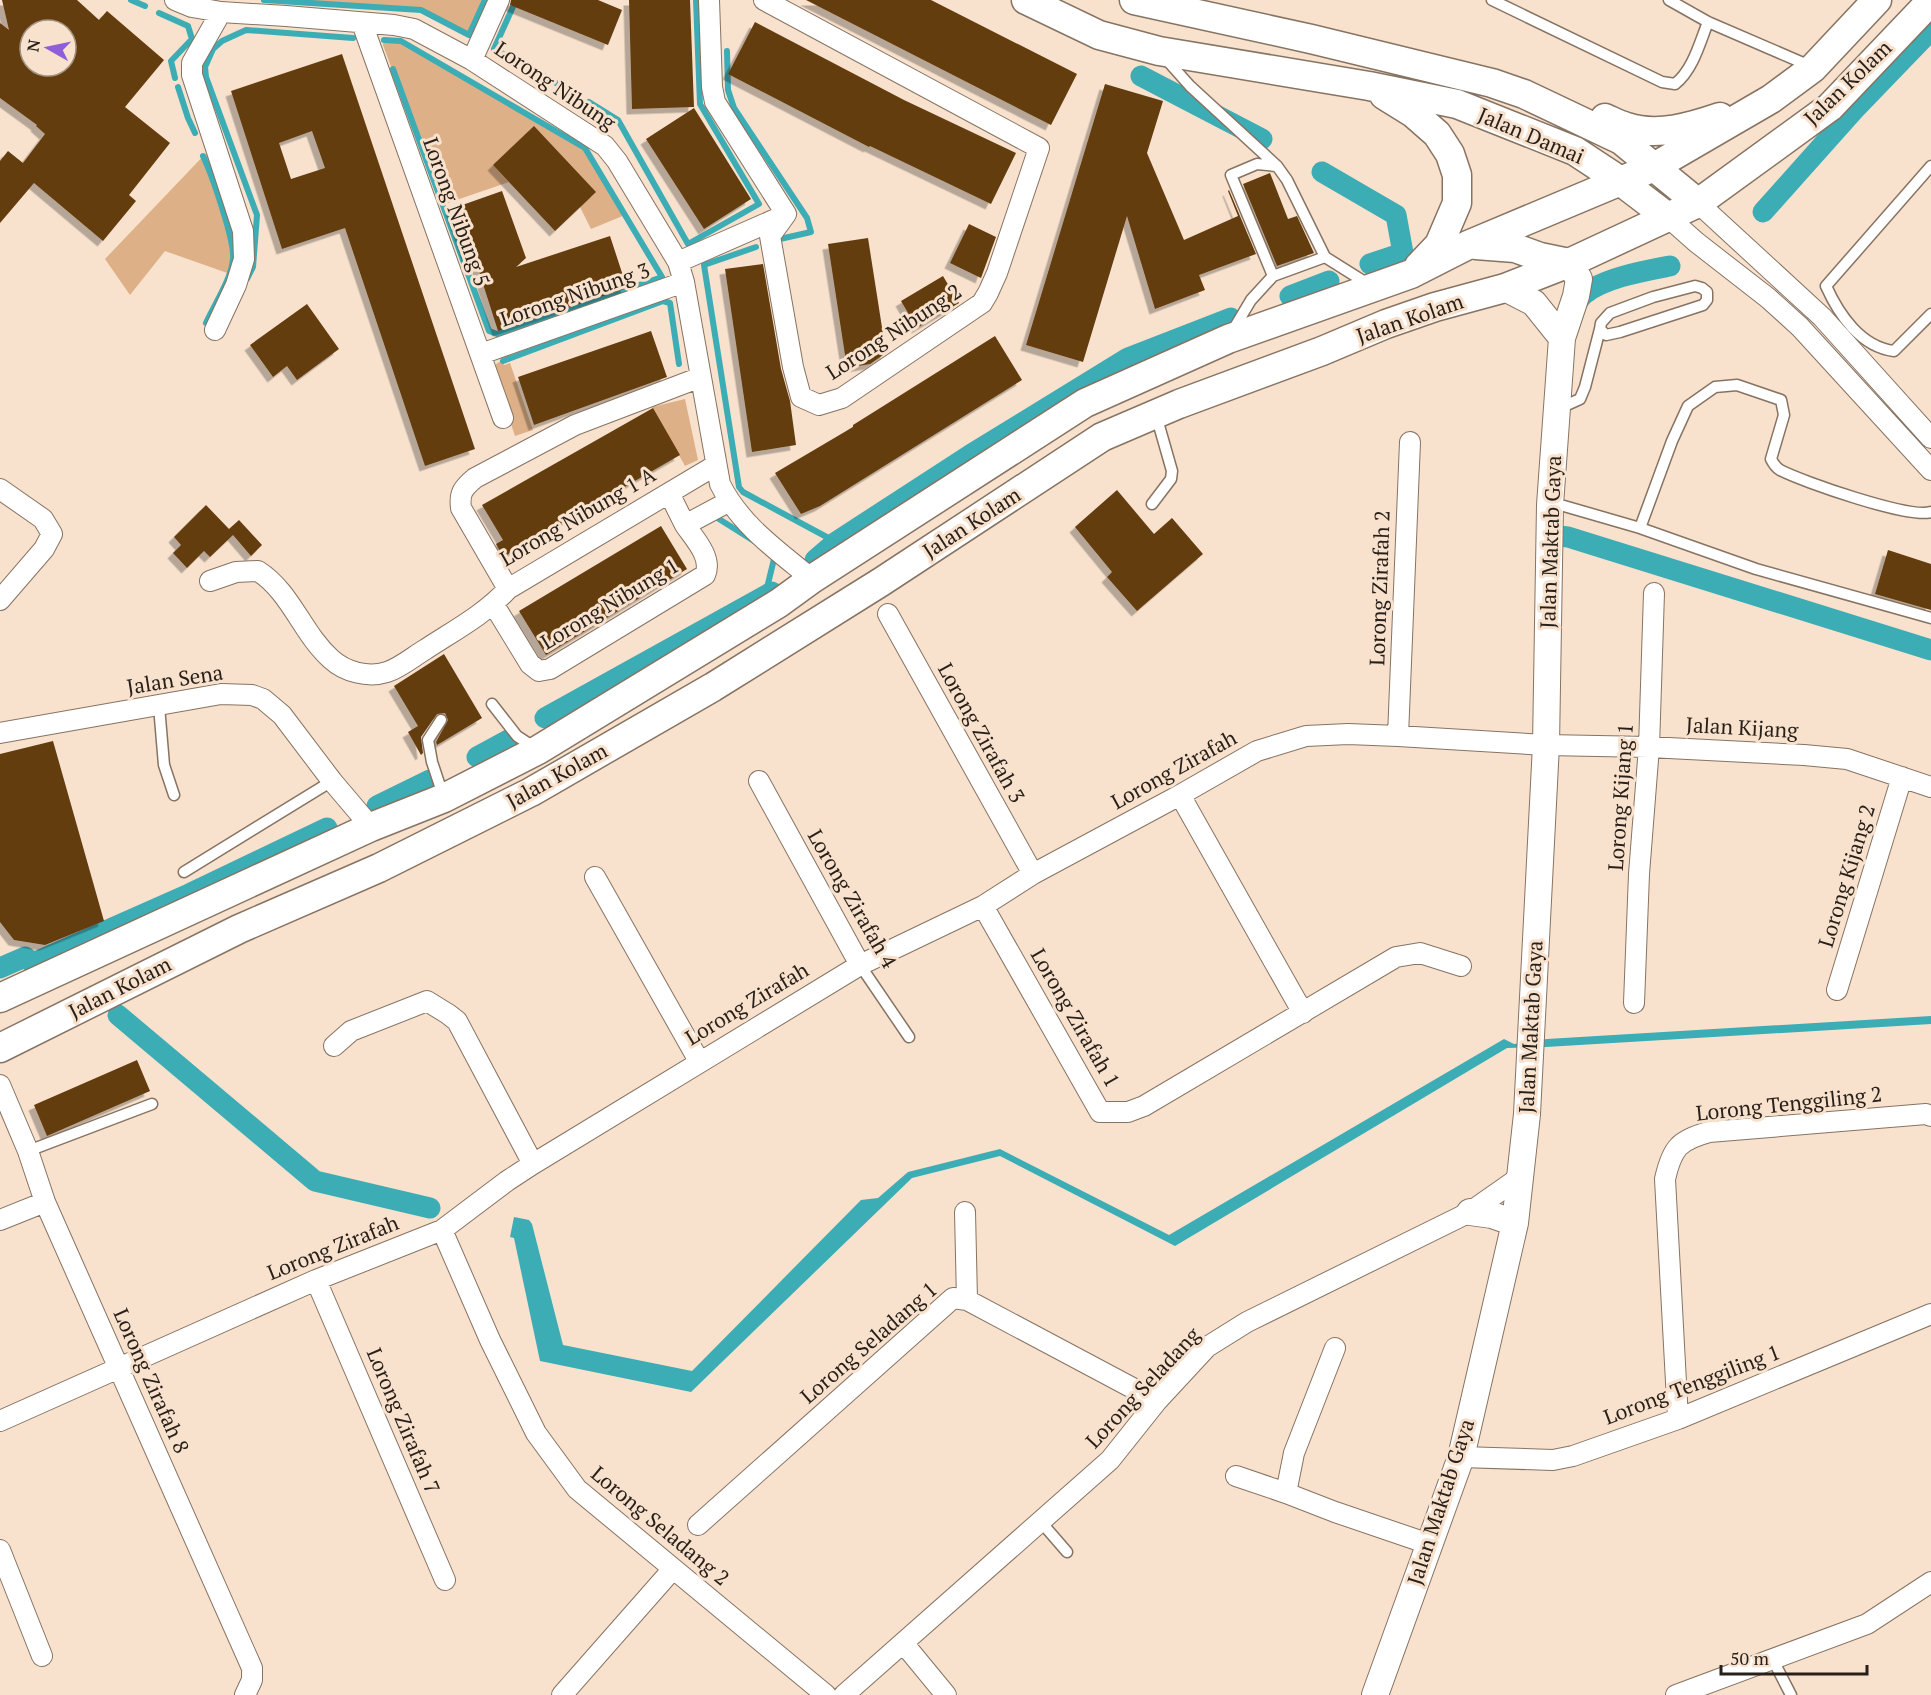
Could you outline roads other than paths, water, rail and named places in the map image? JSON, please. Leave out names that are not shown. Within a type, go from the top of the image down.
[{"type":"main road","name":"Jalan Damai","points":[[1026,0],[1099,35],[1159,51],[1370,86],[1457,104],[1575,151],[1669,218]]},
{"type":"main road","name":"Jalan Damai","points":[[1134,0],[1311,39],[1492,83],[1524,94],[1620,140],[1698,203]]},
{"type":"main road","name":"Jalan Kolam","points":[[0,998],[371,827],[444,798],[538,750],[779,603],[812,579],[1085,403],[1228,339],[1411,274],[1468,245],[1621,183],[1654,167],[1771,99],[1813,68],[1877,0]]},
{"type":"main road","name":"Jalan Kolam","points":[[0,1048],[239,929],[379,868],[531,792],[683,705],[880,582],[1102,437],[1386,324],[1505,288],[1569,263],[1698,203],[1830,107],[1931,2]]},
{"type":"main road","points":[[1492,83],[1545,93],[1627,127],[1648,131],[1686,128],[1771,99]]},
{"type":"main road","points":[[1370,86],[1413,113],[1437,134],[1450,153],[1457,176],[1457,203],[1439,245],[1411,274]]},
{"type":"main road","points":[[1468,245],[1515,248],[1540,257],[1569,263]]},
{"type":"main road","points":[[812,579],[850,587],[863,587],[880,582]]},
{"type":"main road","points":[[371,827],[387,837],[404,843],[424,845]]},
{"type":"street","name":"Lorong Nibung","points":[[175,0],[192,7],[221,12],[286,15],[414,29],[472,60],[605,146],[617,161],[678,262],[684,282],[720,484],[729,502],[754,531],[812,579]]},
{"type":"street","points":[[472,60],[499,0]]},
{"type":"street","points":[[678,262],[783,217],[715,102],[712,87],[710,0]]},
{"type":"street","name":"Lorong Nibung 2","points":[[764,0],[1039,148],[997,273],[982,303],[842,398],[819,405],[801,397],[793,368],[770,236],[783,217]]},
{"type":"street","points":[[215,330],[236,285],[244,259],[243,231],[192,75],[192,63],[221,12]]},
{"type":"street","name":"Lorong Nibung 5","points":[[362,23],[503,418]]},
{"type":"street","name":"Jalan Damai","points":[[1698,203],[1822,317],[1931,438]]},
{"type":"street","name":"Jalan Damai","points":[[1669,218],[1768,298],[1800,327],[1931,470]]},
{"type":"street","name":"Jalan Maktab Gaya","points":[[1375,1695],[1461,1457],[1515,1223],[1527,1114],[1546,745],[1550,505],[1562,338],[1576,296],[1579,279],[1569,263]]},
{"type":"street","name":"Lorong Nibung 3","points":[[481,354],[684,282]]},
{"type":"street","points":[[1505,288],[1534,303],[1562,338]]},
{"type":"street","name":"Lorong Nibung 1 A","points":[[701,377],[575,425],[475,478],[463,489],[460,497],[461,508],[508,589],[716,465]]},
{"type":"street","name":"Lorong Zirafah 2","points":[[1398,736],[1410,442]]},
{"type":"street","points":[[0,489],[43,519],[52,534],[44,549],[0,600]]},
{"type":"street","points":[[669,494],[685,525],[729,502]]},
{"type":"street","name":"Lorong Nibung 1","points":[[494,605],[530,664],[539,670],[550,669],[705,574],[706,558],[685,525]]},
{"type":"street","points":[[210,581],[236,572],[258,571],[277,586],[331,660],[346,670],[365,674],[387,672],[494,605],[508,589]]},
{"type":"street","name":"Lorong Kijang 1","points":[[1634,1003],[1649,747],[1654,593]]},
{"type":"street","name":"Lorong Zirafah 3","points":[[888,614],[1033,874]]},
{"type":"street","name":"Jalan Sena","points":[[0,733],[221,694],[252,695],[263,699],[282,715],[332,781],[371,827]]},
{"type":"street","name":"Lorong Zirafah","points":[[0,1421],[316,1280],[441,1230],[533,1164],[860,965],[983,906],[1033,874],[1257,751],[1306,736],[1348,734],[1546,745]]},
{"type":"street","name":"Jalan Kijang","points":[[1546,745],[1649,747],[1847,759],[1931,787]]},
{"type":"street","name":"Lorong Kijang 2","points":[[1837,990],[1902,777]]},
{"type":"street","name":"Lorong Zirafah 4","points":[[759,781],[860,965]]},
{"type":"street","points":[[1180,795],[1303,1013]]},
{"type":"street","points":[[596,877],[699,1061]]},
{"type":"street","name":"Lorong Zirafah 1","points":[[983,906],[1100,1112],[1128,1112],[1144,1106],[1396,957],[1420,953],[1461,966]]},
{"type":"street","points":[[334,1046],[351,1031],[427,1001],[457,1022],[533,1164]]},
{"type":"street","name":"Lorong Zirafah 8","points":[[0,1085],[28,1151],[45,1202],[252,1668],[252,1680],[245,1695]]},
{"type":"street","name":"Lorong Tenggiling 2","points":[[1678,1419],[1665,1179],[1669,1161],[1678,1145],[1690,1137],[1709,1132],[1926,1114],[1931,1116]]},
{"type":"street","name":"Lorong Seladang","points":[[844,1695],[1110,1460],[1157,1401],[1207,1347],[1247,1322],[1470,1212],[1520,1176]]},
{"type":"street","points":[[0,1220],[45,1202]]},
{"type":"street","points":[[965,1212],[967,1300]]},
{"type":"street","points":[[1470,1212],[1492,1215],[1515,1223]]},
{"type":"street","name":"Lorong Seladang 2","points":[[441,1230],[490,1340],[536,1433],[577,1489],[672,1570],[826,1695]]},
{"type":"street","name":"Lorong Zirafah 7","points":[[316,1280],[445,1580]]},
{"type":"street","name":"Lorong Seladang 1","points":[[698,1525],[953,1298],[967,1300],[1157,1401]]},
{"type":"street","name":"Lorong Tenggiling 1","points":[[1461,1457],[1553,1460],[1573,1456],[1678,1419],[1931,1314]]},
{"type":"street","points":[[1286,1493],[1294,1453],[1335,1348]]},
{"type":"street","points":[[1236,1476],[1429,1544]]},
{"type":"street","points":[[0,1550],[42,1656]]},
{"type":"street","points":[[562,1695],[672,1570]]},
{"type":"street","points":[[1676,1695],[1867,1624],[1931,1581]]},
{"type":"street","points":[[904,1644],[946,1695]]},
{"type":"lane","points":[[1492,0],[1662,82],[1675,84],[1682,78],[1693,59],[1708,22]]},
{"type":"lane","points":[[1669,0],[1708,22],[1813,68]]},
{"type":"lane","points":[[1159,51],[1190,86],[1277,166],[1287,180],[1325,257],[1374,287]]},
{"type":"lane","points":[[1273,276],[1231,175],[1257,164],[1277,166]]},
{"type":"lane","points":[[1931,166],[1826,286],[1842,317],[1874,347],[1884,350],[1894,351],[1931,314]]},
{"type":"lane","points":[[1228,339],[1251,300],[1273,276],[1325,257]]},
{"type":"lane","points":[[1558,395],[1569,404],[1580,399],[1601,322],[1610,313],[1653,297],[1695,286],[1707,292],[1707,300],[1703,305],[1692,309],[1606,335],[1600,328]]},
{"type":"lane","points":[[1640,528],[1672,441],[1688,406],[1715,387],[1737,385],[1781,400],[1784,415],[1770,459],[1777,468],[1892,508],[1920,514],[1931,512]]},
{"type":"lane","points":[[1152,504],[1171,479],[1172,471],[1155,415]]},
{"type":"lane","points":[[1550,505],[1564,506],[1640,528],[1756,568],[1931,618]]},
{"type":"lane","points":[[492,704],[517,736],[538,750]]},
{"type":"lane","points":[[159,706],[164,765],[174,795]]},
{"type":"lane","points":[[441,720],[428,740],[432,762],[444,798]]},
{"type":"lane","points":[[184,872],[332,781]]},
{"type":"lane","name":"Lorong Zirafah 4","points":[[860,965],[909,1037]]},
{"type":"lane","points":[[28,1151],[152,1104]]},
{"type":"lane","points":[[1041,1522],[1067,1552]]},
{"type":"lane","points":[[1773,1660],[1791,1695]]},
{"type":"water","points":[[1931,1016],[1931,1024],[1507,1048],[1175,1246],[1000,1156],[912,1178],[691,1392],[540,1361],[514,1238],[510,1237],[514,1217],[529,1220],[532,1224],[563,1345],[692,1371],[861,1200],[878,1198],[908,1172],[1000,1149],[1169,1235],[1504,1039],[1514,1044],[1547,1039]]},
{"type":"waterway","points":[[131,0],[145,6]]},
{"type":"waterway","points":[[264,0],[421,10],[469,35],[485,0]]},
{"type":"waterway","points":[[516,0],[494,49],[528,67]]},
{"type":"waterway","points":[[589,102],[618,120],[688,244],[759,204],[700,104],[696,0]]},
{"type":"waterway","points":[[159,13],[188,26],[192,39],[171,61],[175,78]]},
{"type":"waterway","points":[[247,279],[253,267],[257,215],[206,77],[205,67],[213,49],[222,41],[246,30],[353,38]]},
{"type":"waterway","points":[[1763,212],[1854,110],[1931,30]]},
{"type":"waterway","points":[[384,40],[401,41],[585,148],[662,277],[497,334],[489,331],[393,69]]},
{"type":"waterway","points":[[727,51],[728,90],[734,108],[807,218],[811,232],[780,239]]},
{"type":"waterway","points":[[541,74],[576,95]]},
{"type":"waterway","points":[[1141,76],[1262,139]]},
{"type":"waterway","points":[[178,87],[195,133]]},
{"type":"waterway","points":[[203,156],[217,192],[233,250],[232,267],[206,323]]},
{"type":"waterway","points":[[1322,172],[1396,215],[1403,253],[1370,264]]},
{"type":"waterway","points":[[756,247],[704,265],[739,487],[743,492],[836,542]]},
{"type":"waterway","points":[[1573,311],[1583,295],[1601,284],[1624,276],[1670,266]]},
{"type":"waterway","points":[[1290,296],[1329,281]]},
{"type":"waterway","points":[[503,361],[663,301],[670,303],[679,364]]},
{"type":"waterway","points":[[815,560],[836,542],[970,455],[1128,358],[1231,318]]},
{"type":"waterway","points":[[719,519],[754,541]]},
{"type":"waterway","points":[[1559,536],[1931,650]]},
{"type":"waterway","points":[[765,596],[775,555]]},
{"type":"waterway","points":[[545,718],[772,592]]},
{"type":"waterway","points":[[477,757],[512,738]]},
{"type":"waterway","points":[[377,806],[430,780]]},
{"type":"waterway","points":[[33,963],[189,894],[327,828]]},
{"type":"waterway","points":[[0,968],[25,957],[37,966]]},
{"type":"waterway","points":[[118,1015],[315,1181],[430,1208]]}]
